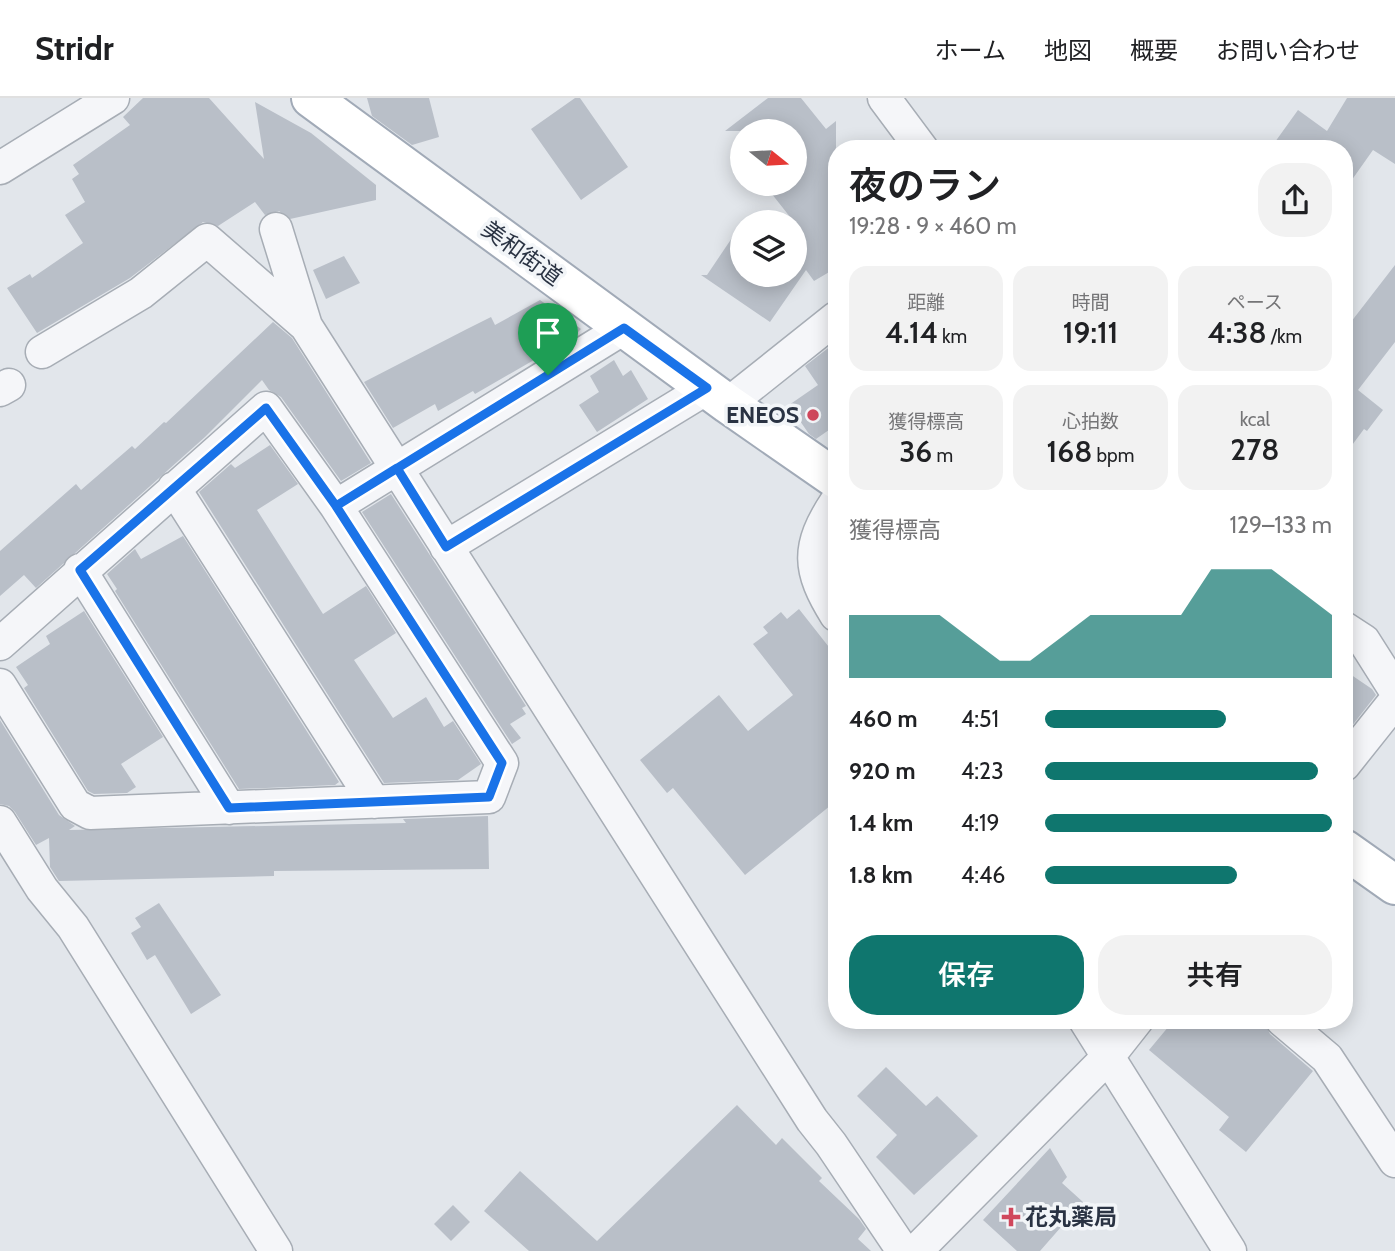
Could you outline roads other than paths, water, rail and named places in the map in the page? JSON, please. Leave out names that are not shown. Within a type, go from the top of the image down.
[{"type":"main road","name":"美和街道","points":[[311,98],[624,328],[828,473]]},
{"type":"main road","points":[[1353,855],[1395,885]]},
{"type":"street","points":[[0,168],[113,98]]},
{"type":"street","points":[[884,98],[915,140]]},
{"type":"street","points":[[276,229],[306,326],[812,1120],[903,1251]]},
{"type":"street","points":[[43,352],[141,293],[206,240],[306,326]]},
{"type":"street","points":[[446,547],[718,396],[828,323]]},
{"type":"street","points":[[336,506],[624,328]]},
{"type":"street","points":[[0,644],[80,570],[266,408],[336,506],[502,763],[489,797],[90,813],[75,804],[0,685]]},
{"type":"street","points":[[174,488],[374,802]]},
{"type":"street","points":[[828,514],[821,524],[812,562],[820,589],[828,602]]},
{"type":"street","points":[[80,570],[229,808]]},
{"type":"street","points":[[1353,634],[1364,641],[1395,690]]},
{"type":"street","points":[[1353,754],[1395,701]]},
{"type":"street","points":[[0,822],[42,889],[73,927],[276,1251]]},
{"type":"street","points":[[1090,1029],[1230,1251]]},
{"type":"street","points":[[916,1251],[1107,1058],[1130,1029]]},
{"type":"street","points":[[1293,1029],[1327,1058],[1395,1161]]},
{"type":"place","name":"ENEOS","points":[[813,415]]},
{"type":"place","name":"花丸薬局","points":[[1011,1217]]}]
